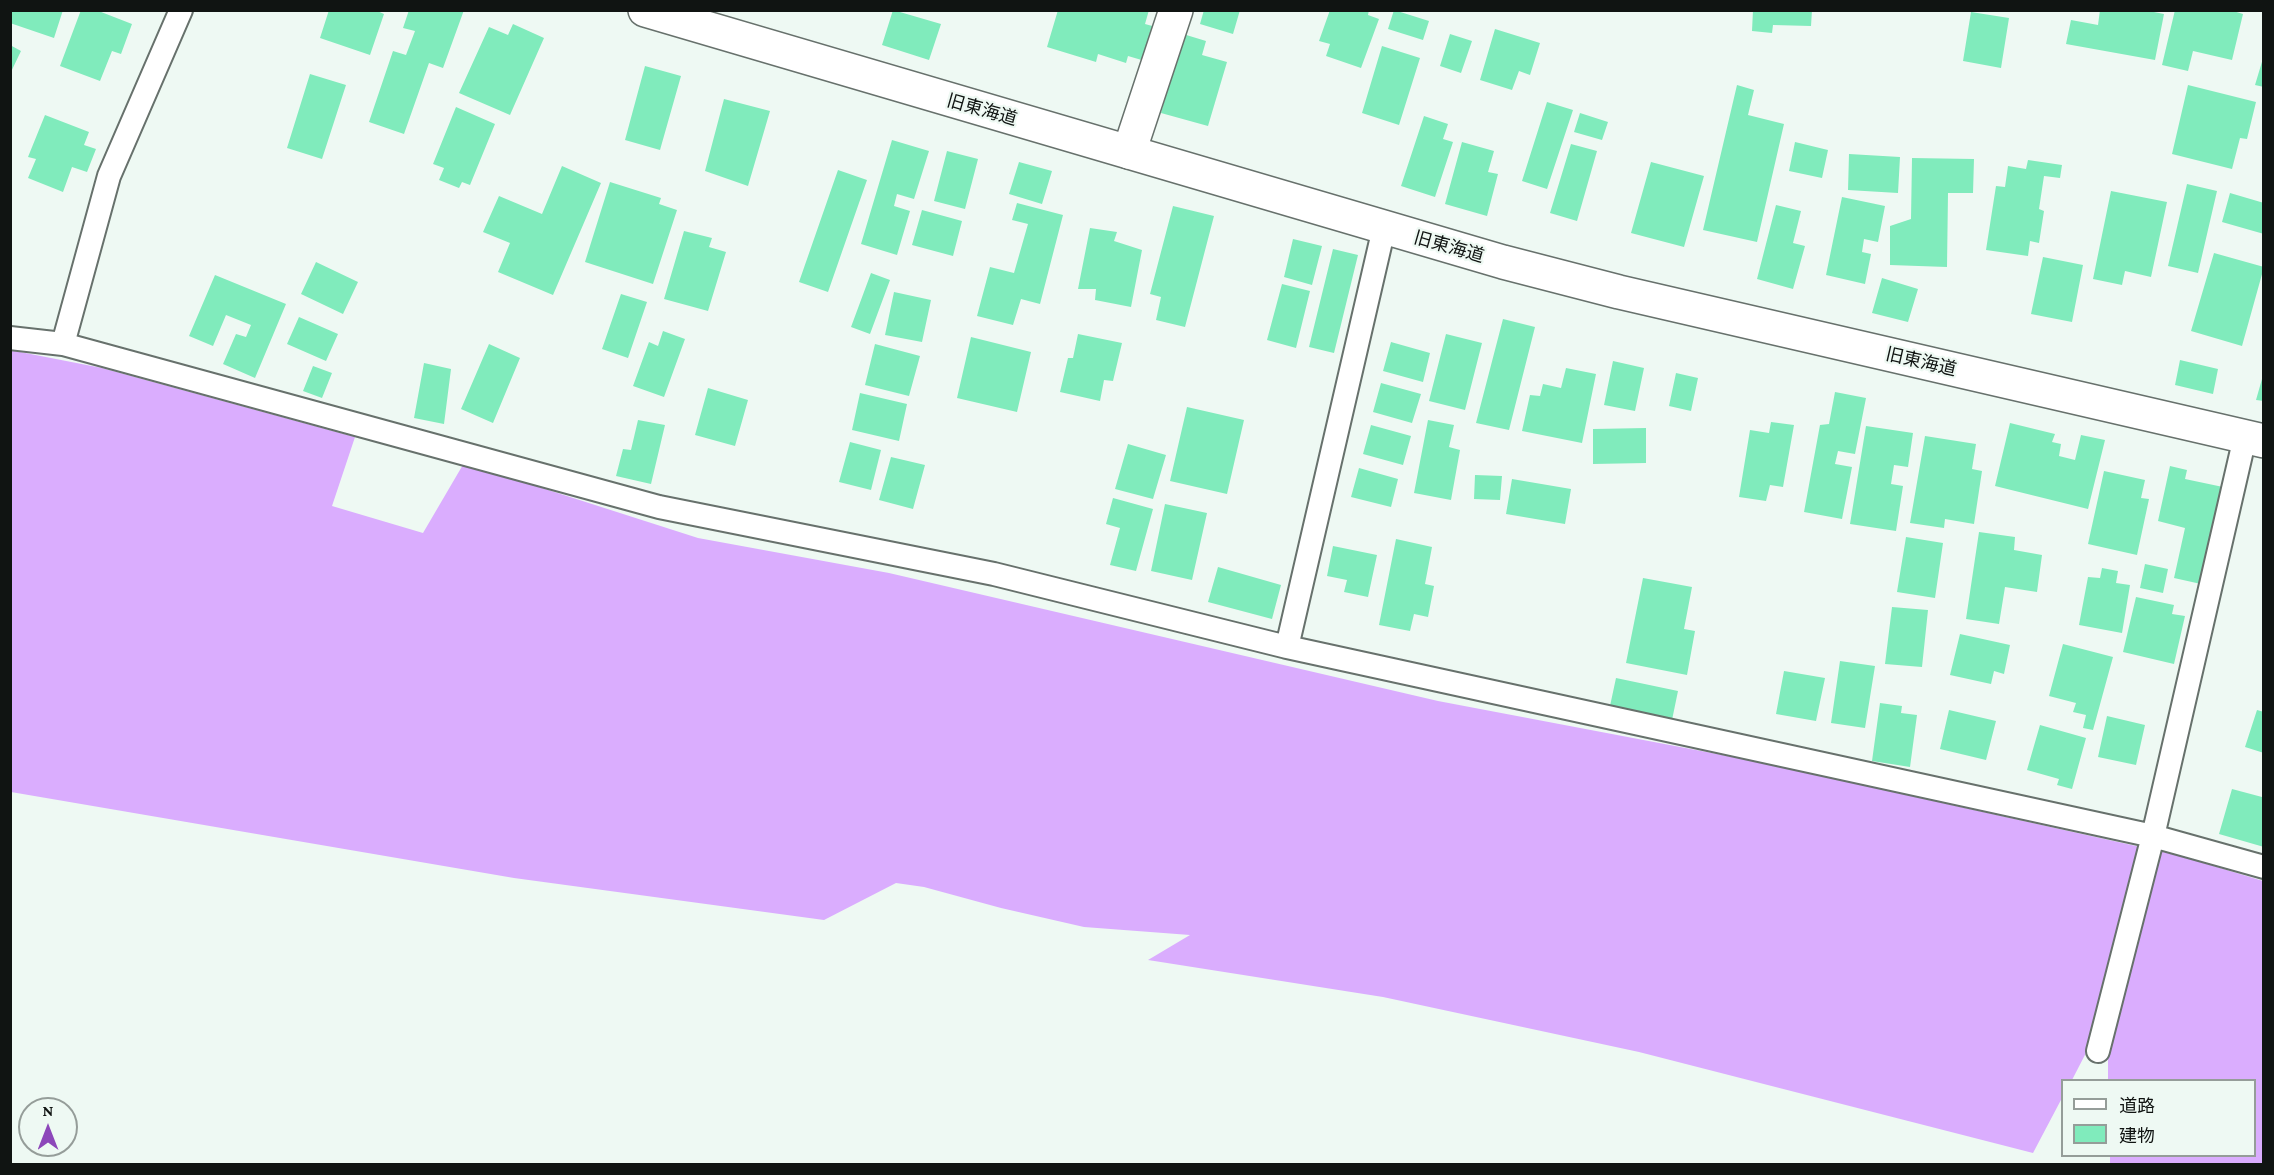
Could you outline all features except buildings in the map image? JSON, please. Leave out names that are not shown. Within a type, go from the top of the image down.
[{"type":"main road","points":[[1129,152],[1176,10]]},
{"type":"main road","name":"旧東海道","points":[[659,13],[1384,228],[1618,292],[2254,439]]},
{"type":"lane","points":[[63,344],[110,176],[181,10]]},
{"type":"lane","points":[[1287,647],[1384,228]]},
{"type":"lane","points":[[10,338],[63,344],[659,507],[994,574],[1287,647],[2154,836],[2264,867]]},
{"type":"lane","points":[[2098,1052],[2254,439]]},
{"type":"shaded area","points":[[10,350],[102,368],[355,437],[332,506],[423,533],[464,463],[698,538],[889,573],[1438,701],[1754,761],[2181,856],[2263,881],[2263,1164],[2110,1164],[2110,1157],[2256,1157],[2256,1079],[2108,1079],[2108,1053],[2088,1049],[2073,1079],[2061,1079],[2061,1100],[2033,1153],[1639,1052],[1383,997],[1148,960],[1190,935],[1084,927],[924,887],[896,883],[824,920],[514,878],[11,792]]}]
